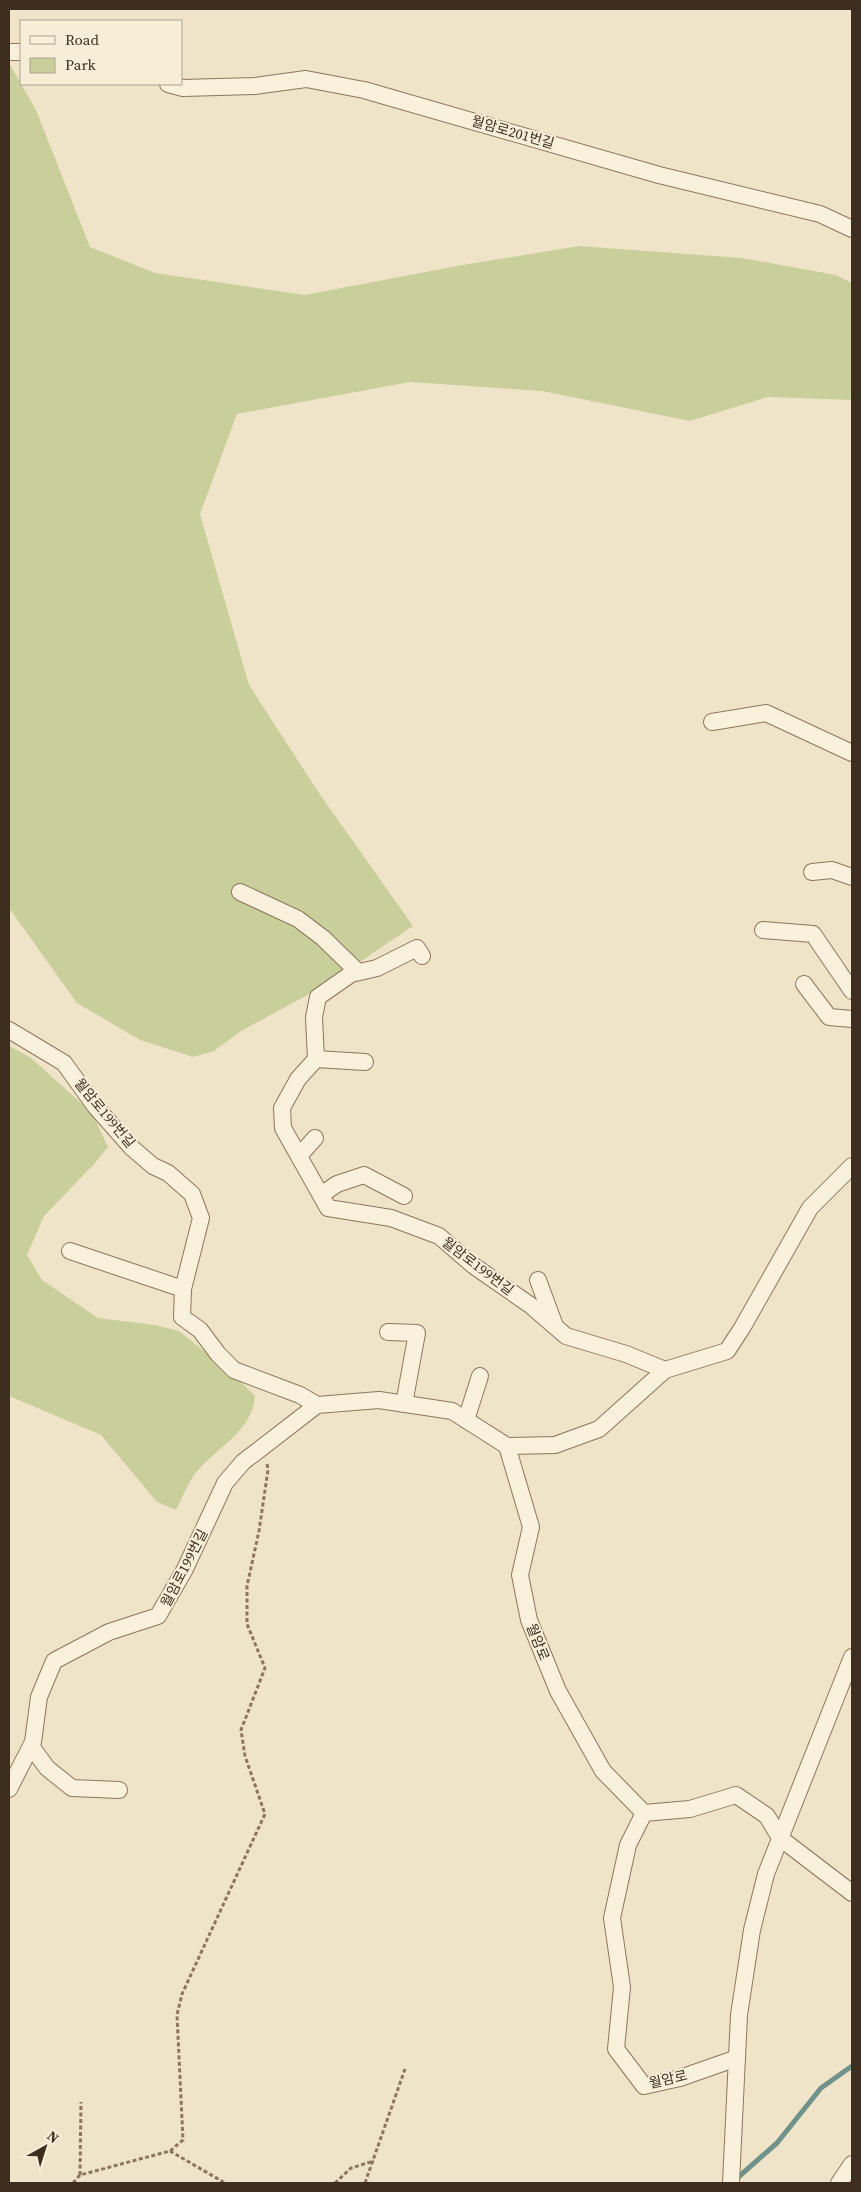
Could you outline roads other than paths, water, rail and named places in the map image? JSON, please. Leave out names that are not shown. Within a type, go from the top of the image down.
[{"type":"street","name":"월암로201번길","points":[[172,85],[183,88],[254,86],[306,79],[364,90],[659,175],[820,214],[852,229]]},
{"type":"street","points":[[712,722],[766,713],[852,753]]},
{"type":"street","points":[[812,872],[832,870],[852,878]]},
{"type":"street","points":[[240,892],[298,919],[323,938],[358,972]]},
{"type":"street","points":[[764,930],[813,934],[852,991]]},
{"type":"street","points":[[365,1062],[316,1059],[314,1017],[318,998],[351,974],[377,968],[417,948],[422,956]]},
{"type":"street","points":[[804,984],[829,1017],[852,1019]]},
{"type":"street","name":"월암로199번길","points":[[9,1030],[64,1063],[95,1106],[132,1148],[153,1166],[168,1173],[192,1194],[201,1218],[183,1289],[182,1316],[200,1330],[218,1354],[234,1370],[300,1395],[317,1405],[243,1462],[225,1483],[185,1569],[158,1616],[110,1632],[54,1661],[39,1697],[33,1742],[9,1789]]},
{"type":"street","name":"월암로199번길","points":[[316,1059],[298,1079],[282,1108],[283,1128],[328,1208],[391,1218],[439,1236],[474,1266],[530,1304],[566,1336],[626,1354],[665,1370]]},
{"type":"street","points":[[298,1156],[315,1138]]},
{"type":"street","points":[[317,1405],[379,1400],[452,1411],[507,1446],[555,1445],[599,1429],[665,1370],[727,1351],[810,1208],[852,1166]]},
{"type":"street","points":[[321,1195],[337,1184],[364,1175],[404,1196]]},
{"type":"street","points":[[70,1251],[183,1289]]},
{"type":"street","points":[[538,1280],[556,1328]]},
{"type":"street","points":[[388,1332],[417,1333],[404,1404]]},
{"type":"street","points":[[466,1420],[480,1376]]},
{"type":"street","name":"월암로","points":[[507,1446],[531,1527],[520,1575],[529,1620],[558,1691],[603,1771],[644,1814],[628,1845],[612,1918],[622,1987],[616,2049],[644,2086],[680,2078],[737,2058]]},
{"type":"street","points":[[732,2178],[739,2015],[752,1930],[766,1874],[852,1657]]},
{"type":"street","points":[[31,1746],[47,1768],[72,1788],[119,1790]]},
{"type":"street","points":[[644,1814],[690,1809],[736,1795],[767,1816],[780,1838],[852,1893]]},
{"type":"street","points":[[839,2183],[852,2164]]},
{"type":"waterway","points":[[735,2180],[777,2143],[821,2088],[852,2066]]}]
